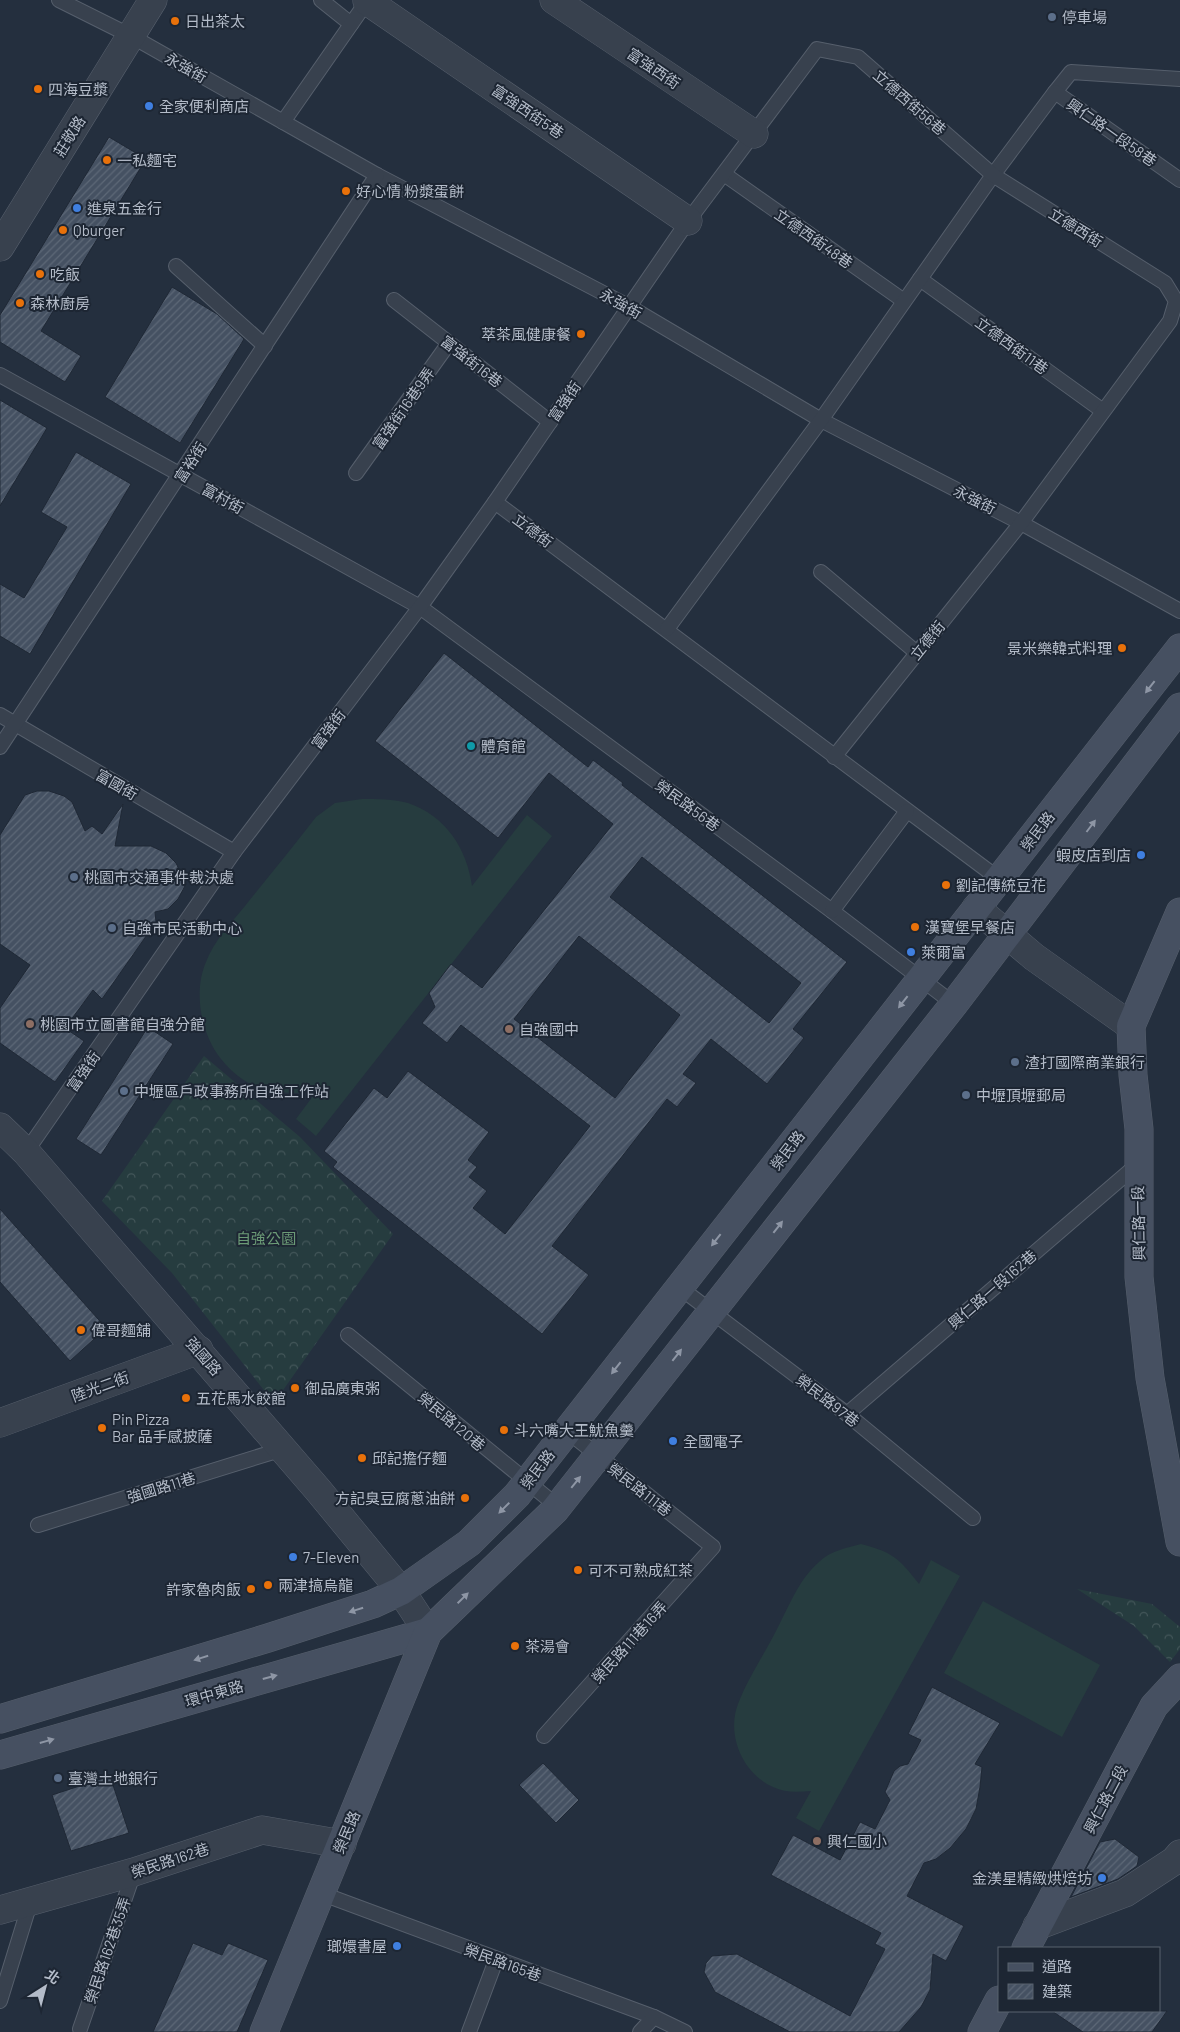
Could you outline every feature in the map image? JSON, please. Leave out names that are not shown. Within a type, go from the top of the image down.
[{"type":"street","name":"莊敬路","points":[[0,246],[153,0]]},
{"type":"street","name":"富強西街5巷","points":[[368,0],[688,221]]},
{"type":"street","name":"富強西街","points":[[554,0],[754,134]]},
{"type":"street","name":"榮民路","points":[[401,1591],[469,1543],[526,1482],[1180,648]]},
{"type":"street","name":"榮民路","points":[[264,2032],[428,1632],[558,1506],[954,1004],[1180,707]]},
{"type":"street","points":[[976,908],[1034,957],[1131,1026]]},
{"type":"street","name":"興仁路一段","points":[[1180,912],[1131,1026],[1132,1075],[1139,1129],[1139,1277],[1150,1378],[1180,1542]]},
{"type":"street","name":"強國路","points":[[0,1126],[26,1152],[199,1350],[401,1591]]},
{"type":"street","name":"陸光二街","points":[[0,1422],[199,1350]]},
{"type":"street","points":[[0,1718],[277,1636],[373,1604],[401,1591],[428,1632]]},
{"type":"street","name":"環中東路","points":[[0,1755],[428,1632]]},
{"type":"street","name":"興仁路二段","points":[[1031,1937],[1154,1706],[1180,1678]]},
{"type":"street","name":"榮民路162巷","points":[[0,1910],[134,1872],[262,1830],[342,1844]]},
{"type":"street","name":"興仁路二段","points":[[1031,1937],[1126,1892],[1174,1861],[1180,1854]]},
{"type":"street","points":[[982,2032],[998,2002]]},
{"type":"lane","name":"永強街","points":[[59,0],[131,36],[377,175],[628,306],[821,420],[1021,522],[1180,612]]},
{"type":"lane","points":[[321,0],[351,24]]},
{"type":"lane","points":[[283,122],[368,0]]},
{"type":"lane","name":"立德西街56巷","points":[[754,134],[816,49],[858,57],[993,175]]},
{"type":"lane","points":[[1055,92],[1071,72],[1180,78]]},
{"type":"lane","name":"興仁路一段58巷","points":[[993,175],[1055,92],[1180,180]]},
{"type":"lane","points":[[628,306],[688,221],[754,134]]},
{"type":"lane","name":"立德西街48巷","points":[[724,174],[904,301]]},
{"type":"lane","name":"富裕街","points":[[0,747],[377,175]]},
{"type":"lane","points":[[667,629],[821,420],[993,175]]},
{"type":"lane","name":"立德西街","points":[[993,175],[1165,283],[1176,300],[1170,321],[1021,522]]},
{"type":"lane","points":[[176,266],[266,346]]},
{"type":"lane","name":"立德西街11巷","points":[[920,279],[1103,411]]},
{"type":"lane","name":"富強街16巷","points":[[394,300],[550,422]]},
{"type":"lane","name":"富強街","points":[[26,1152],[234,852],[420,607],[495,502],[628,306]]},
{"type":"lane","name":"富強街16巷9弄","points":[[356,473],[449,343]]},
{"type":"lane","name":"富村街","points":[[0,375],[420,607]]},
{"type":"lane","name":"立德街","points":[[495,502],[999,879]]},
{"type":"lane","name":"立德街","points":[[834,757],[1021,522]]},
{"type":"lane","points":[[822,572],[917,653]]},
{"type":"lane","name":"榮民路56巷","points":[[420,607],[832,911],[954,1004]]},
{"type":"lane","name":"富國街","points":[[0,715],[234,852]]},
{"type":"lane","points":[[832,911],[907,811]]},
{"type":"lane","name":"興仁路一段162巷","points":[[847,1414],[1138,1164]]},
{"type":"lane","name":"榮民路97巷","points":[[679,1287],[847,1414],[974,1518]]},
{"type":"lane","name":"榮民路120巷","points":[[348,1334],[526,1482],[558,1506]]},
{"type":"lane","name":"榮民路111巷","points":[[567,1431],[713,1547]]},
{"type":"lane","name":"強國路11巷","points":[[38,1525],[283,1449]]},
{"type":"lane","name":"榮民路111巷16弄","points":[[544,1736],[713,1547]]},
{"type":"lane","name":"榮民路162巷35弄","points":[[80,2029],[134,1872]]},
{"type":"lane","name":"榮民路165巷","points":[[320,1893],[496,1960],[654,2017],[685,2032]]},
{"type":"lane","points":[[0,2001],[32,1900]]},
{"type":"lane","points":[[469,2032],[496,1960]]},
{"type":"lane","points":[[640,2032],[654,2017]]},
{"type":"green space","points":[[362,799],[408,803],[433,816],[444,825],[460,847],[472,886],[527,815],[552,836],[316,1136],[296,1119],[316,1092],[288,1093],[263,1089],[241,1078],[221,1059],[208,1038],[204,1025],[201,1012],[200,986],[209,954],[218,940],[316,817],[335,803]]},
{"type":"green space","name":"自強公園","points":[[204,1056],[300,1137],[393,1234],[274,1403],[172,1273],[102,1201]]},
{"type":"green space","points":[[861,1544],[888,1553],[894,1557],[919,1584],[931,1560],[960,1576],[819,1831],[796,1818],[811,1791],[792,1792],[778,1789],[762,1781],[753,1773],[740,1752],[736,1740],[735,1716],[746,1686],[805,1577],[828,1555],[838,1550]]},
{"type":"green space","points":[[1077,1589],[1152,1604],[1180,1627],[1180,1649],[1170,1662],[1134,1626]]},
{"type":"green space","points":[[983,1601],[1100,1665],[1062,1737],[944,1673]]},
{"type":"building","points":[[109,137],[146,159],[41,331],[81,356],[65,382],[0,342],[0,315]]},
{"type":"building","points":[[172,287],[217,314],[244,339],[180,443],[105,397]]},
{"type":"building","points":[[0,400],[47,428],[0,506]]},
{"type":"building","points":[[76,452],[131,484],[30,654],[0,636],[0,584],[24,598],[67,527],[41,512]]},
{"type":"building","points":[[444,653],[588,767],[593,760],[623,783],[622,785],[847,962],[793,1029],[804,1038],[767,1084],[711,1039],[683,1074],[696,1083],[677,1107],[667,1099],[552,1246],[589,1275],[542,1334],[333,1167],[337,1162],[324,1151],[374,1088],[387,1098],[408,1071],[489,1132],[468,1160],[477,1167],[469,1177],[487,1191],[473,1208],[505,1234],[590,1126],[461,1025],[447,1043],[422,1023],[435,1007],[429,993],[451,964],[482,988],[613,824],[549,773],[498,838],[375,741]],"holes":[[[642,857],[801,983],[769,1023],[610,897]],[[579,936],[680,1015],[615,1098],[514,1019]]]},
{"type":"building","points":[[37,791],[49,791],[64,796],[72,802],[85,831],[92,826],[102,834],[123,804],[115,846],[151,846],[166,853],[176,863],[186,884],[178,899],[168,909],[155,912],[156,922],[102,999],[93,990],[65,1028],[84,1041],[55,1082],[0,1043],[0,1008],[30,965],[0,944],[0,835],[25,795]]},
{"type":"building","name":"中壢區戶政事務所自強工作站","points":[[148,1027],[173,1044],[101,1155],[76,1139]]},
{"type":"building","points":[[0,1209],[106,1328],[70,1361],[0,1282]]},
{"type":"building","points":[[932,1687],[1000,1723],[975,1764],[982,1767],[980,1787],[976,1809],[966,1829],[950,1848],[936,1859],[924,1863],[907,1896],[964,1926],[946,1961],[933,1954],[930,1990],[921,2007],[899,2032],[790,2032],[715,1992],[704,1972],[706,1963],[712,1956],[737,1954],[850,2016],[885,1949],[875,1944],[881,1933],[771,1875],[793,1835],[840,1860],[860,1822],[875,1829],[890,1800],[885,1792],[894,1771],[900,1766],[908,1764],[921,1740],[908,1734]]},
{"type":"building","points":[[543,1763],[579,1800],[556,1823],[519,1785]]},
{"type":"building","points":[[110,1776],[129,1833],[71,1851],[52,1795]]},
{"type":"building","name":"金渼星精緻烘焙坊","points":[[1115,1839],[1139,1857],[1137,1866],[1118,1879],[1071,1897],[1100,1842]]},
{"type":"building","points":[[193,1943],[222,1955],[228,1943],[268,1960],[237,2032],[153,2032]]},
{"type":"building","points":[[1167,2011],[1152,2032],[1083,2032],[1053,2012]]},
{"type":"place","name":"停車場","points":[[1052,17]]},
{"type":"place","name":"日出茶太","points":[[175,21]]},
{"type":"place","name":"四海豆漿","points":[[38,89]]},
{"type":"place","name":"全家便利商店","points":[[149,106]]},
{"type":"place","name":"一私麵宅","points":[[107,160]]},
{"type":"place","name":"好心情 粉漿蛋餅","points":[[346,191]]},
{"type":"place","name":"進泉五金行","points":[[77,208]]},
{"type":"place","name":"Qburger","points":[[63,230]]},
{"type":"place","name":"吃飯","points":[[40,274]]},
{"type":"place","name":"森林廚房","points":[[20,303]]},
{"type":"place","name":"萃茶風健康餐","points":[[581,334]]},
{"type":"place","name":"景米樂韓式料理","points":[[1122,648]]},
{"type":"place","name":"體育館","points":[[471,746]]},
{"type":"place","name":"蝦皮店到店","points":[[1141,855]]},
{"type":"place","name":"桃園市交通事件裁決處","points":[[74,877]]},
{"type":"place","name":"劉記傳統豆花","points":[[946,885]]},
{"type":"place","name":"漢寶堡早餐店","points":[[915,927]]},
{"type":"place","name":"自強市民活動中心","points":[[112,928]]},
{"type":"place","name":"萊爾富","points":[[911,952]]},
{"type":"place","name":"桃園市立圖書館自強分館","points":[[30,1024]]},
{"type":"place","name":"自強國中","points":[[509,1029]]},
{"type":"place","name":"渣打國際商業銀行","points":[[1015,1062]]},
{"type":"place","name":"中壢區戶政事務所自強工作站","points":[[124,1091]]},
{"type":"place","name":"中壢頂壢郵局","points":[[966,1095]]},
{"type":"place","name":"偉哥麵舖","points":[[81,1330]]},
{"type":"place","name":"御品廣東粥","points":[[295,1388]]},
{"type":"place","name":"五花馬水餃館","points":[[186,1398]]},
{"type":"place","name":"Pin Pizza Bar 品手感披薩","points":[[102,1428]]},
{"type":"place","name":"斗六嘴大王魷魚羹","points":[[504,1430]]},
{"type":"place","name":"全國電子","points":[[673,1441]]},
{"type":"place","name":"邱記擔仔麵","points":[[362,1458]]},
{"type":"place","name":"方記臭豆腐蔥油餅","points":[[465,1498]]},
{"type":"place","name":"7-Eleven","points":[[293,1557]]},
{"type":"place","name":"可不可熟成紅茶","points":[[578,1570]]},
{"type":"place","name":"兩津搞烏龍","points":[[268,1585]]},
{"type":"place","name":"許家魯肉飯","points":[[251,1589]]},
{"type":"place","name":"茶湯會","points":[[515,1646]]},
{"type":"place","name":"臺灣土地銀行","points":[[58,1778]]},
{"type":"place","name":"興仁國小","points":[[817,1841]]},
{"type":"place","name":"金渼星精緻烘焙坊","points":[[1102,1878]]},
{"type":"place","name":"瑯嬛書屋","points":[[397,1946]]}]
